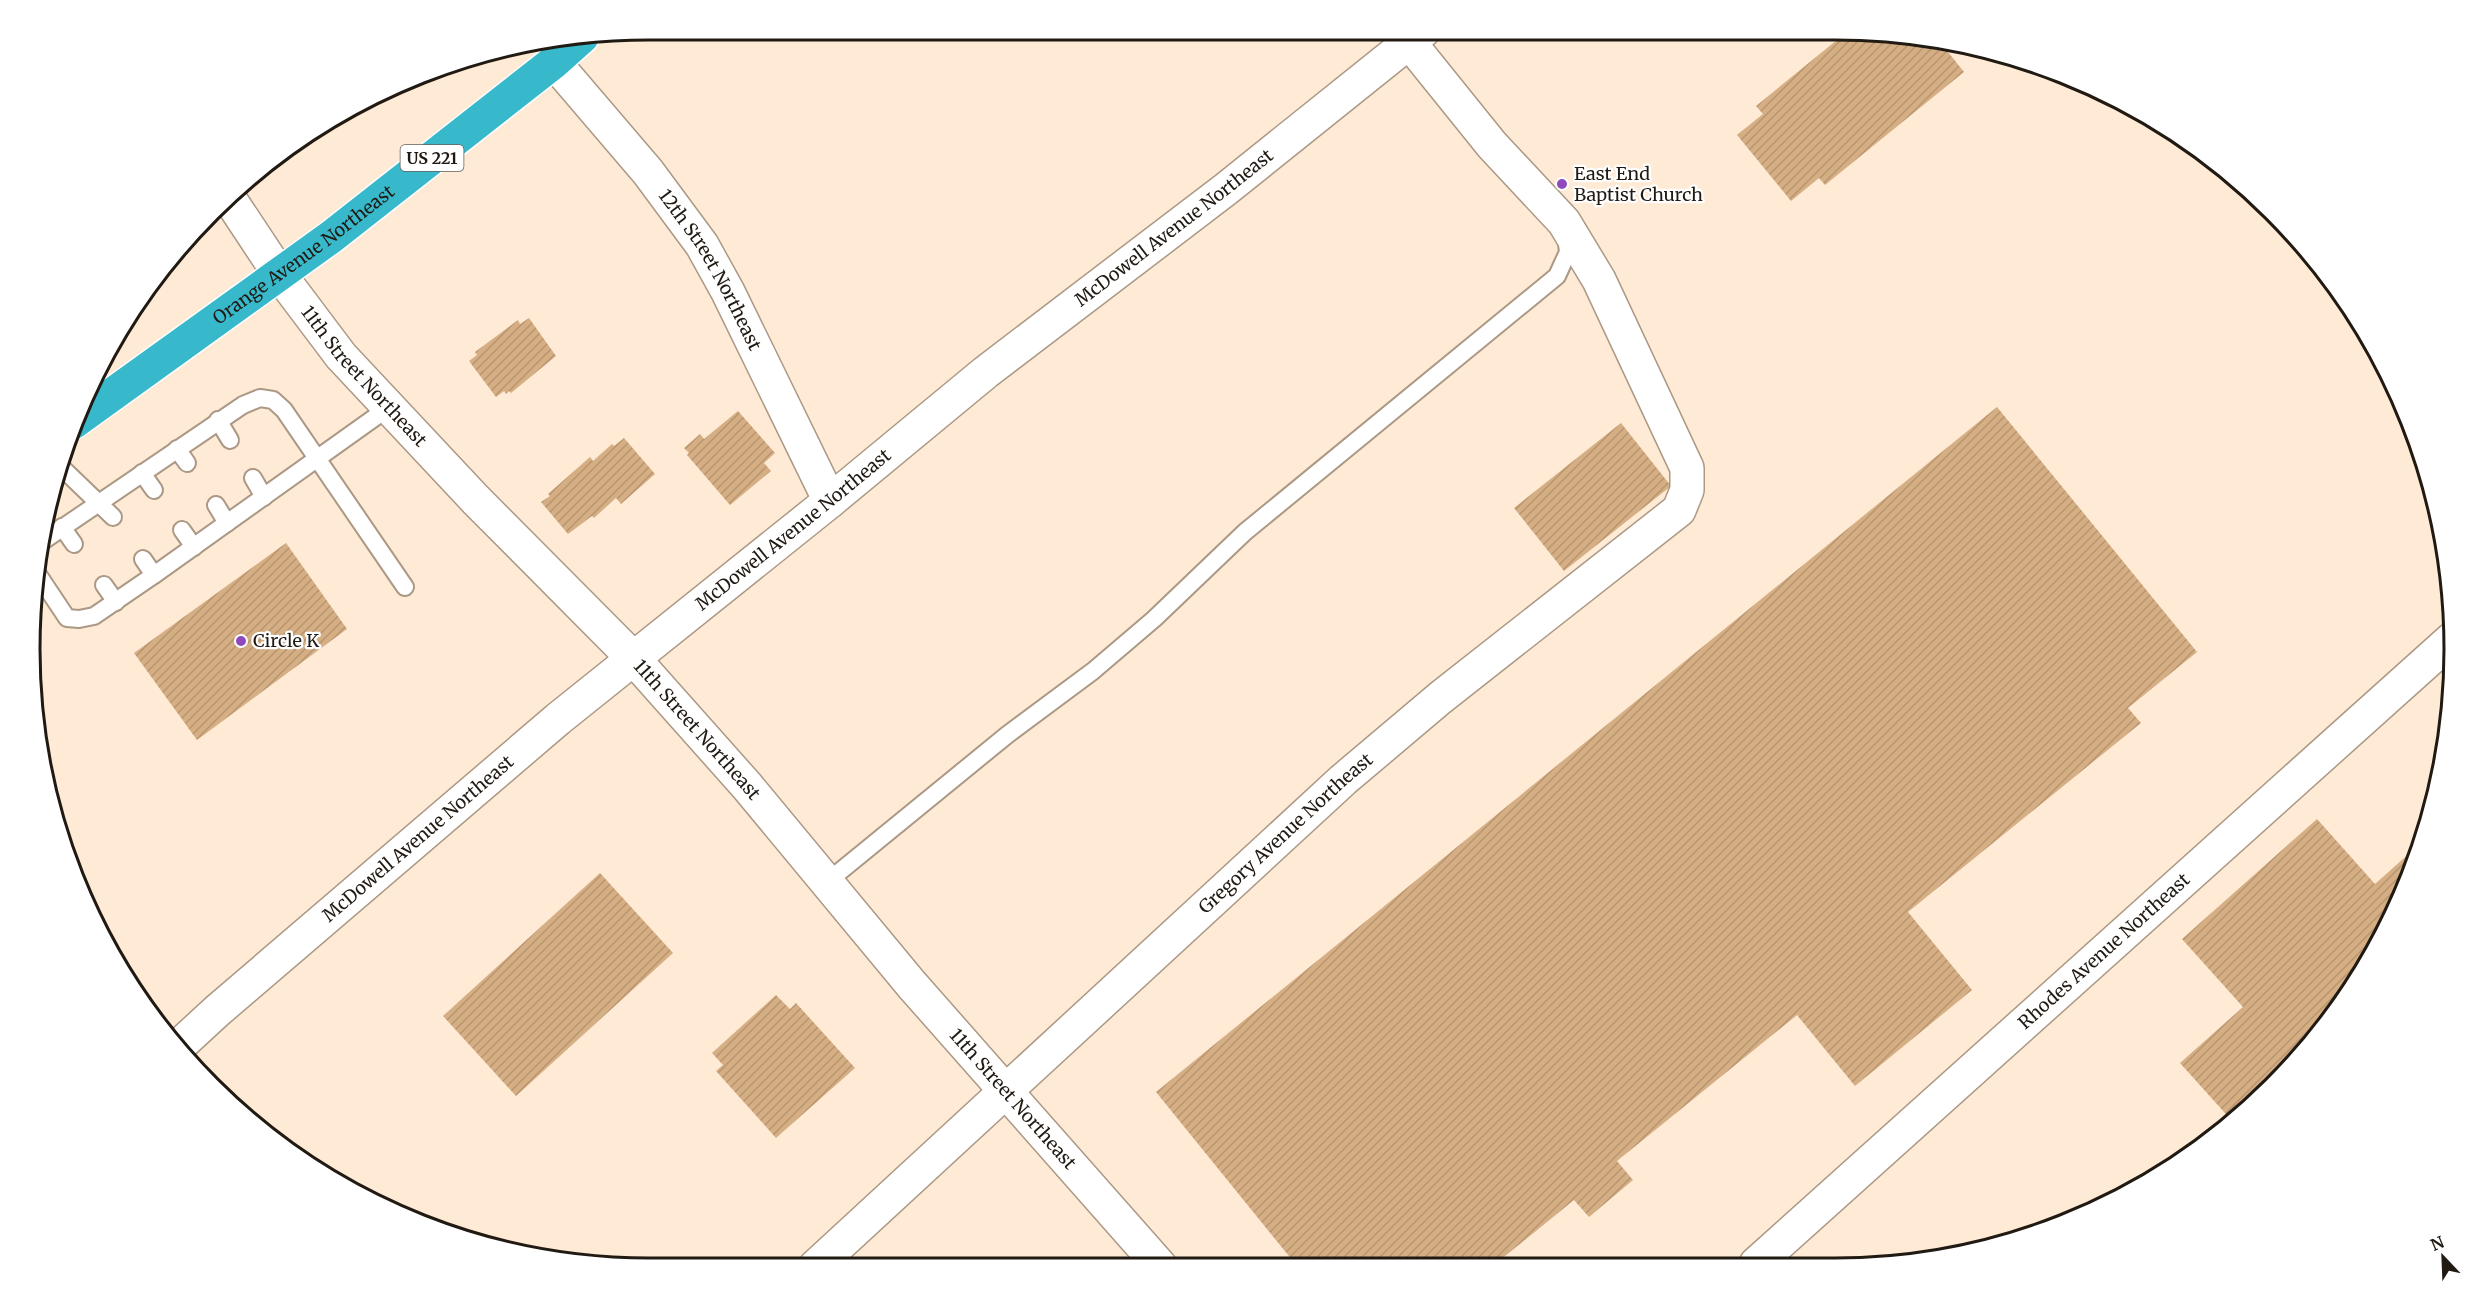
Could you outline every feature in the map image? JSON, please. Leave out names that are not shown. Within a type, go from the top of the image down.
[{"type":"highway","name":"Orange Avenue Northeast","points":[[89,411],[280,275],[572,46]]},
{"type":"street","name":"McDowell Avenue Northeast","points":[[184,1041],[549,726],[830,501],[986,372],[1226,189],[1411,40]]},
{"type":"street","name":"Gregory Avenue Northeast","points":[[825,1258],[1005,1089],[1343,780],[1440,698],[1679,510],[1687,490],[1687,468],[1599,280],[1564,222],[1492,145],[1419,40]]},
{"type":"street","name":"12th Street Northeast","points":[[554,62],[648,172],[702,245],[728,292],[830,501]]},
{"type":"street","name":"11th Street Northeast","points":[[234,205],[280,275],[341,356],[388,408],[634,659],[747,786],[912,985],[1154,1258]]},
{"type":"street","name":"Rhodes Avenue Northeast","points":[[1763,1258],[2444,646]]},
{"type":"lane","points":[[827,882],[1007,735],[1102,663],[1154,619],[1245,532],[1557,276],[1568,252],[1564,222]]},
{"type":"lane","points":[[51,534],[218,420],[260,398],[273,400],[284,410],[405,587]]},
{"type":"lane","points":[[45,584],[67,618],[79,619],[94,616],[388,408]]},
{"type":"lane","points":[[218,420],[230,440]]},
{"type":"lane","points":[[177,449],[187,463]]},
{"type":"lane","points":[[67,473],[113,517]]},
{"type":"lane","points":[[142,473],[154,490]]},
{"type":"lane","points":[[253,478],[264,497]]},
{"type":"lane","points":[[216,506],[227,523]]},
{"type":"lane","points":[[62,527],[74,544]]},
{"type":"lane","points":[[182,530],[194,547]]},
{"type":"lane","points":[[143,559],[154,575]]},
{"type":"lane","points":[[104,585],[116,602]]},
{"type":"building","points":[[1837,40],[1875,42],[1947,51],[1964,72],[1825,185],[1819,178],[1791,201],[1737,135],[1763,114],[1756,106]]},
{"type":"building","points":[[529,318],[556,356],[511,393],[509,391],[506,394],[504,391],[496,397],[469,361],[477,355],[475,352],[518,320],[520,324]]},
{"type":"building","points":[[1997,407],[2197,652],[2128,708],[2141,723],[1908,912],[1972,990],[1855,1086],[1797,1015],[1617,1161],[1633,1180],[1589,1217],[1574,1200],[1503,1258],[1291,1258],[1156,1092]]},
{"type":"building","points":[[738,411],[775,453],[764,463],[771,471],[730,505],[687,455],[689,453],[684,448],[700,434],[704,439]]},
{"type":"building","points":[[1621,423],[1671,486],[1564,571],[1514,508]]},
{"type":"building","points":[[624,438],[655,474],[621,504],[616,498],[594,518],[592,516],[568,534],[541,502],[590,457],[593,461],[612,444],[614,446]]},
{"type":"building","name":"Circle K","points":[[286,543],[347,629],[197,740],[134,653]]},
{"type":"building","points":[[2317,819],[2375,884],[2409,854],[2382,919],[2342,988],[2293,1051],[2266,1080],[2227,1115],[2180,1063],[2243,1007],[2182,939]]},
{"type":"building","points":[[600,873],[673,953],[516,1096],[443,1016]]},
{"type":"building","points":[[776,995],[790,1009],[796,1003],[855,1068],[776,1138],[716,1071],[723,1065],[712,1053]]},
{"type":"place","name":"East End Baptist Church","points":[[1562,184]]},
{"type":"place","name":"Circle K","points":[[241,641]]}]
